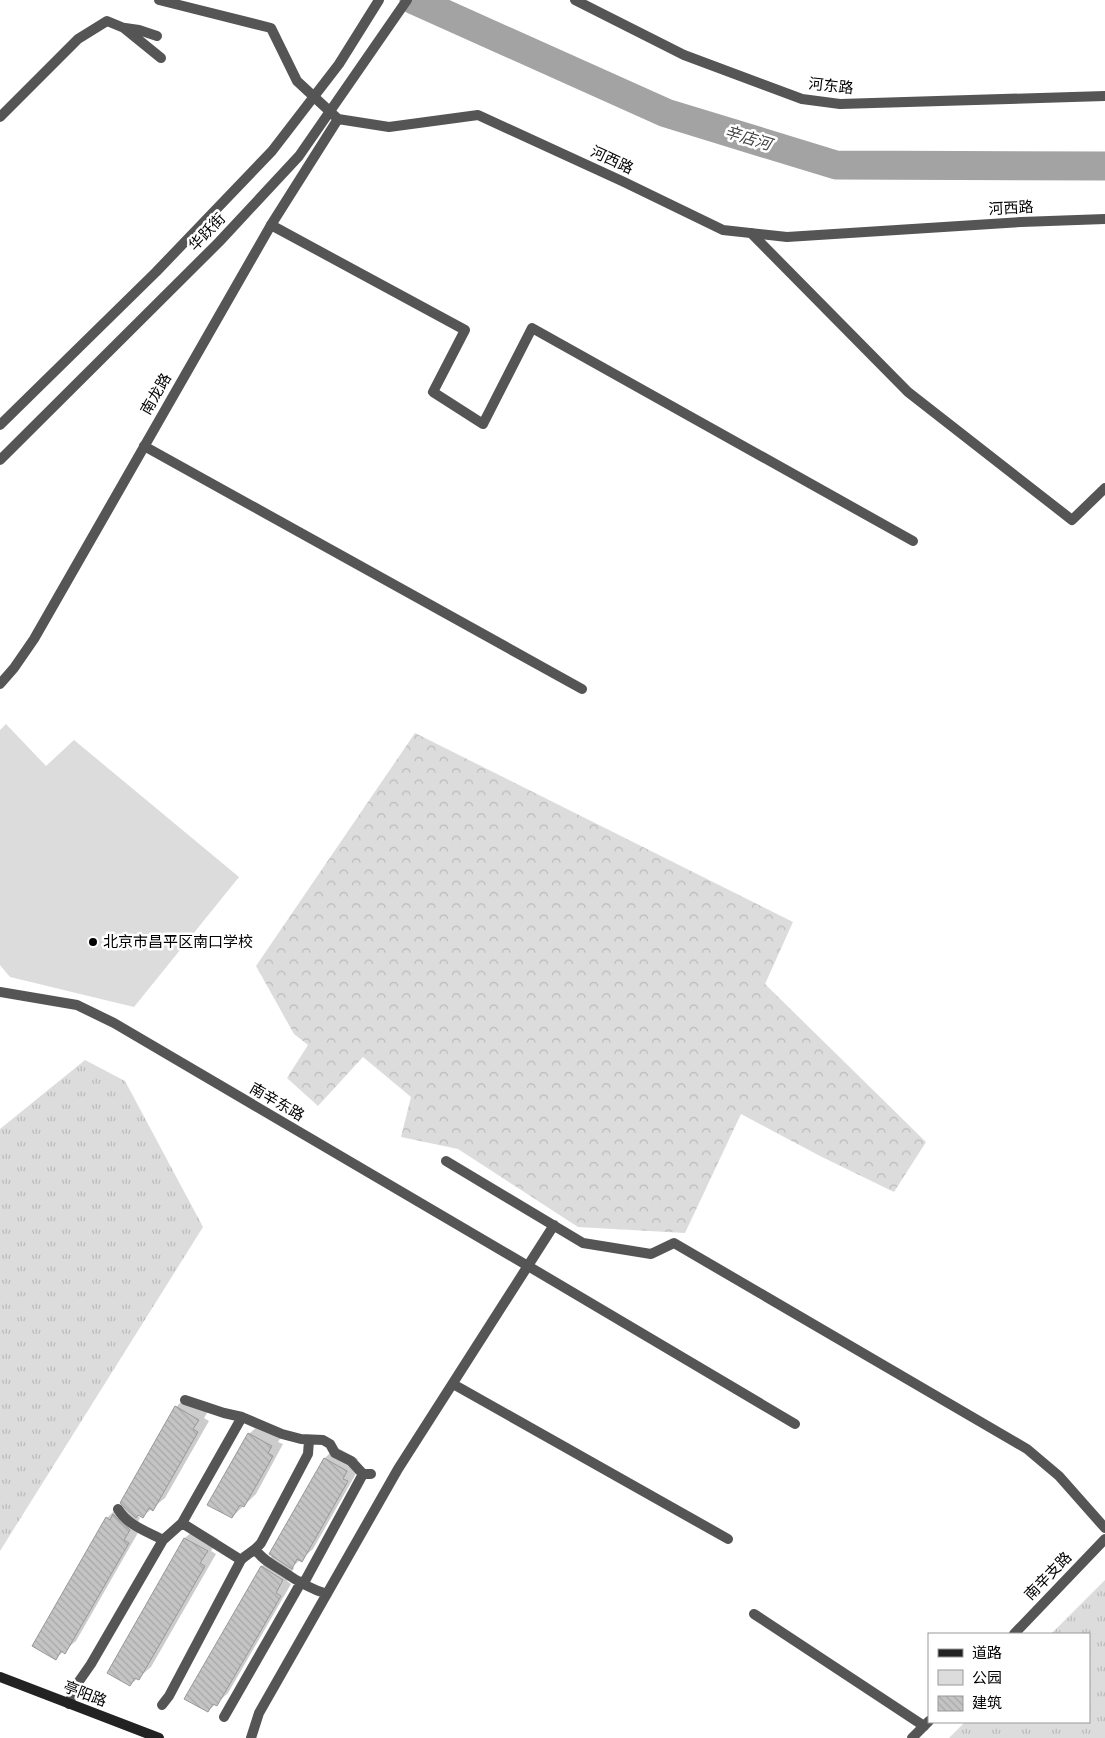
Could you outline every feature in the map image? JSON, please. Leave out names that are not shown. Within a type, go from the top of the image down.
[{"type":"main road","name":"亭阳路","points":[[0,1677],[159,1738]]},
{"type":"street","points":[[159,0],[271,28],[297,81],[334,116]]},
{"type":"street","name":"华跃街","points":[[0,424],[156,272],[272,151],[339,64],[380,0]]},
{"type":"street","name":"华跃街","points":[[0,460],[219,242],[299,156],[334,116],[360,69],[407,0]]},
{"type":"street","name":"河东路","points":[[575,0],[684,55],[802,99],[840,104],[1105,96]]},
{"type":"street","points":[[0,117],[78,39],[106,21],[124,28],[139,30],[157,36]]},
{"type":"street","points":[[124,28],[161,58]]},
{"type":"street","name":"河西路","points":[[334,116],[389,127],[478,115],[723,230],[787,238],[1020,222],[1105,219]]},
{"type":"street","name":"南龙路","points":[[0,684],[14,668],[34,639],[334,116]]},
{"type":"street","points":[[271,225],[465,330],[433,392],[483,424],[532,328],[913,541]]},
{"type":"street","points":[[750,233],[908,392],[1072,520],[1105,488]]},
{"type":"street","points":[[144,446],[582,689]]},
{"type":"street","name":"南辛东路","points":[[0,992],[77,1005],[114,1023],[795,1424]]},
{"type":"street","points":[[446,1161],[583,1244],[651,1254],[674,1243],[1027,1449],[1059,1476],[1105,1528]]},
{"type":"street","points":[[251,1738],[260,1713],[398,1469],[554,1225]]},
{"type":"street","points":[[453,1384],[728,1538]]},
{"type":"street","points":[[185,1400],[224,1414],[242,1417],[282,1434],[309,1440],[324,1440],[330,1444],[335,1453],[351,1461],[367,1474],[306,1579],[300,1584],[224,1717]]},
{"type":"street","points":[[69,1704],[76,1687],[163,1540],[182,1522],[242,1417]]},
{"type":"street","points":[[162,1705],[169,1696],[241,1560],[248,1553],[256,1550],[261,1543],[308,1454],[309,1440]]},
{"type":"street","points":[[118,1509],[134,1525],[163,1540]]},
{"type":"street","points":[[182,1522],[241,1560]]},
{"type":"street","name":"南辛支路","points":[[1015,1633],[1105,1539]]},
{"type":"street","points":[[256,1550],[268,1562],[300,1584],[327,1594]]},
{"type":"street","points":[[754,1614],[927,1724],[912,1738]]},
{"type":"green space","name":"北京市昌平区南口学校","points":[[6,724],[46,766],[74,740],[239,877],[134,1007],[10,977],[0,965],[0,730]]},
{"type":"green space","points":[[415,733],[793,922],[765,984],[926,1142],[894,1192],[822,1157],[741,1114],[685,1233],[578,1227],[458,1149],[401,1137],[411,1097],[363,1057],[318,1106],[287,1078],[308,1045],[294,1034],[256,966]]},
{"type":"green space","points":[[85,1060],[125,1081],[203,1227],[0,1551],[0,1129]]},
{"type":"green space","points":[[1105,1580],[1105,1738],[949,1738],[964,1723],[1090,1723],[1090,1633],[1052,1633]]},
{"type":"building","points":[[175,1406],[199,1420],[193,1429],[198,1432],[153,1511],[149,1508],[143,1518],[138,1515],[136,1518],[120,1503]]},
{"type":"building","points":[[248,1433],[272,1446],[268,1453],[273,1456],[244,1507],[240,1505],[232,1518],[207,1505]]},
{"type":"building","points":[[324,1458],[347,1471],[343,1479],[348,1481],[302,1562],[297,1559],[292,1569],[269,1554]]},
{"type":"building","points":[[113,1514],[130,1530],[124,1540],[129,1543],[65,1654],[61,1651],[56,1660],[32,1646],[106,1517],[110,1520]]},
{"type":"building","points":[[184,1538],[208,1551],[200,1563],[205,1566],[139,1680],[135,1678],[130,1686],[107,1673]]},
{"type":"building","points":[[261,1566],[283,1580],[276,1593],[281,1596],[217,1706],[213,1704],[208,1712],[184,1699]]},
{"type":"waterway","name":"辛店河","points":[[414,0],[666,113],[836,165],[1105,166]]},
{"type":"place","name":"北京市昌平区南口学校","points":[[93,942]]}]
